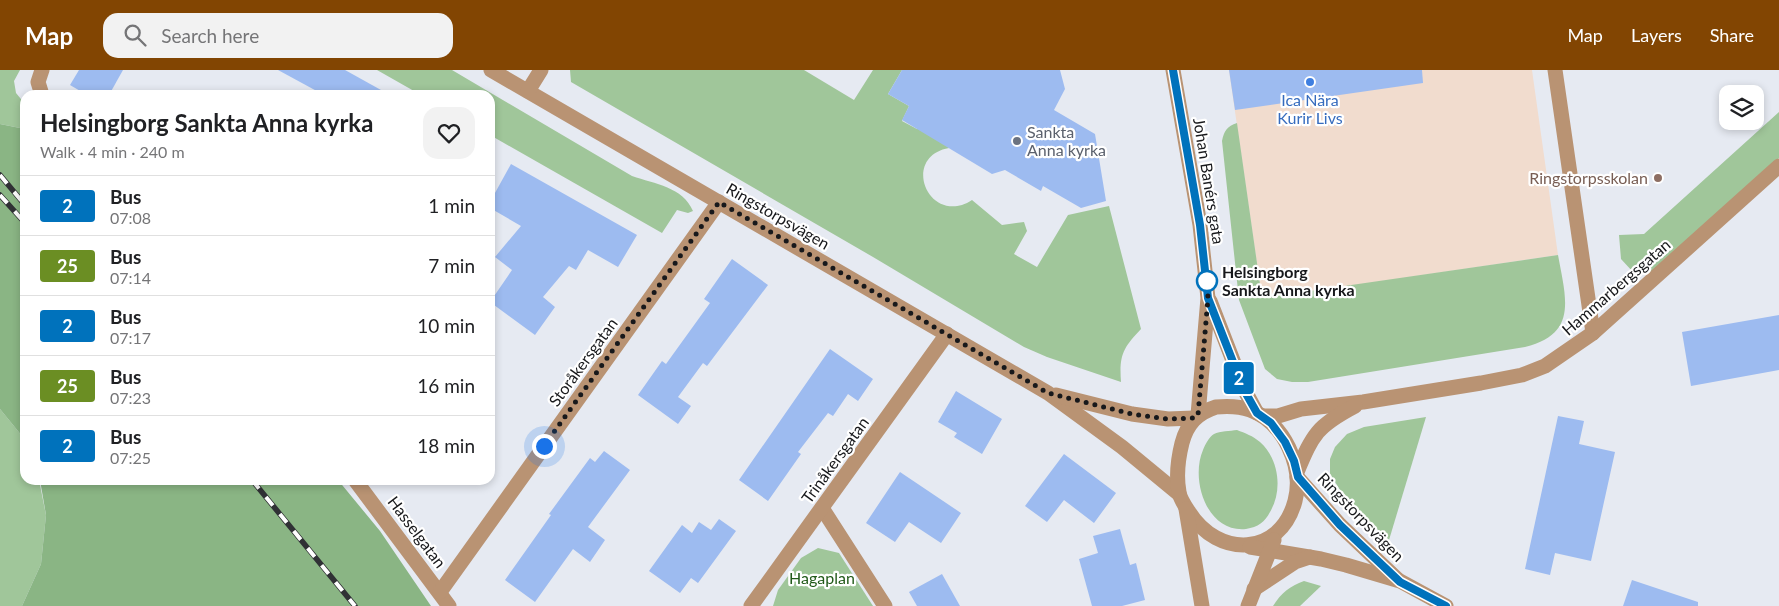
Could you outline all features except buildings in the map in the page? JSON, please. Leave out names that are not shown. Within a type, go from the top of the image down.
[{"type":"street","points":[[40,90],[38,82],[42,70]]},
{"type":"street","name":"Ringstorpsvägen","points":[[490,70],[1048,393],[1122,447],[1182,500]]},
{"type":"street","points":[[528,92],[541,70]]},
{"type":"street","name":"Johan Banérs gata","points":[[1173,70],[1200,225],[1208,298],[1196,416]]},
{"type":"street","points":[[1555,70],[1593,333]]},
{"type":"street","name":"Hammarbergsgatan","points":[[1260,415],[1278,416],[1301,409],[1362,402],[1482,383],[1522,375],[1545,366],[1593,333],[1779,166]]},
{"type":"street","name":"Storåkersgatan","points":[[440,592],[719,202]]},
{"type":"street","name":"Johan Banérs gata","points":[[1208,298],[1244,390],[1260,415]]},
{"type":"street","name":"Trinåkersgatan","points":[[758,603],[822,508],[947,334]]},
{"type":"street","name":"Ringstorpsvägen","points":[[1048,393],[1132,414],[1168,419],[1196,416]]},
{"type":"street","name":"Hammarbergsgatan","points":[[1297,475],[1308,446],[1315,434],[1331,420],[1362,402]]},
{"type":"street","points":[[1202,606],[1178,473],[1180,451],[1188,427],[1196,416],[1207,410],[1225,407],[1242,407],[1260,415],[1275,427],[1294,461],[1297,475],[1297,492],[1290,516],[1277,534],[1248,606]]},
{"type":"street","name":"Ringstorpsvägen","points":[[1297,475],[1340,525],[1400,582]]},
{"type":"street","name":"Hasselgatan","points":[[359,485],[449,606]]},
{"type":"street","points":[[1182,500],[1202,529],[1218,539],[1238,545],[1263,541],[1277,534]]},
{"type":"street","points":[[822,508],[885,606]]},
{"type":"street","name":"Ringstorpsvägen","points":[[1238,545],[1310,556],[1346,565],[1400,582],[1446,606]]},
{"type":"street","points":[[1254,589],[1295,562],[1310,556]]},
{"type":"shaded area","points":[[1229,70],[1532,70],[1558,255],[1262,299]]},
{"type":"green space","points":[[0,70],[20,70],[14,81],[16,93],[20,98],[20,128],[0,124]]},
{"type":"green space","points":[[377,70],[452,70],[486,90],[412,90]]},
{"type":"green space","points":[[570,70],[804,70],[854,100],[873,70],[902,70],[888,94],[909,106],[902,121],[917,129],[924,115],[949,148],[935,153],[927,162],[923,172],[924,184],[929,194],[938,202],[949,206],[962,205],[972,200],[1002,225],[1024,222],[1027,231],[1014,254],[1037,267],[1068,215],[1109,206],[1141,329],[1124,352],[1121,365],[1121,382],[1047,357],[1024,347],[571,82]]},
{"type":"green space","points":[[495,95],[632,176],[675,191],[688,203],[693,211],[688,213],[677,210],[662,233],[495,138]]},
{"type":"green space","points":[[1779,112],[1779,158],[1652,273],[1633,272],[1621,259],[1619,235],[1644,234],[1759,130],[1764,130],[1764,126]]},
{"type":"green space","points":[[1237,123],[1262,298],[1558,255],[1565,300],[1561,324],[1554,333],[1542,341],[1525,347],[1308,382],[1292,382],[1277,379],[1265,369],[1239,300],[1222,141],[1226,129]]},
{"type":"green space","points":[[0,124],[20,128],[20,434],[0,409]]},
{"type":"green space","points":[[0,409],[20,434],[20,485],[40,485],[46,515],[41,564],[22,606],[0,606]]},
{"type":"green space","points":[[1426,417],[1389,540],[1347,501],[1330,474],[1330,459],[1335,447],[1347,434],[1364,427]]},
{"type":"green space","points":[[1237,430],[1255,438],[1266,449],[1275,466],[1278,485],[1277,494],[1268,516],[1261,524],[1246,529],[1232,528],[1221,523],[1212,514],[1205,502],[1199,476],[1203,450],[1210,437],[1219,432]]},
{"type":"green space","points":[[41,485],[342,485],[380,531],[431,606],[22,606],[41,564],[46,515]]},
{"type":"green space","name":"Hagaplan","points":[[818,548],[839,553],[873,606],[773,606],[778,590],[801,558]]},
{"type":"green space","points":[[1304,581],[1321,586],[1300,606],[1273,606],[1286,590]]},
{"type":"railway","points":[[0,175],[20,199]]},
{"type":"railway","points":[[0,195],[20,217]]},
{"type":"railway","points":[[256,485],[355,606]]},
{"type":"bus line","name":"2","points":[[1173,70],[1200,225],[1208,298],[1244,390],[1257,413],[1271,423],[1290,450],[1298,477],[1354,540],[1400,582],[1446,606]]},
{"type":"place","name":"Ica Nära Kurir Livs","points":[[1310,82]]},
{"type":"place","name":"Sankta Anna kyrka","points":[[1017,141]]},
{"type":"place","name":"Ringstorpsskolan","points":[[1658,178]]},
{"type":"place","name":"Helsingborg Sankta Anna kyrka","points":[[1207,281]]},
{"type":"route","points":[[544,446],[719,202],[1048,393],[1132,414],[1168,419],[1194,418],[1198,415],[1208,298],[1207,281]]}]
